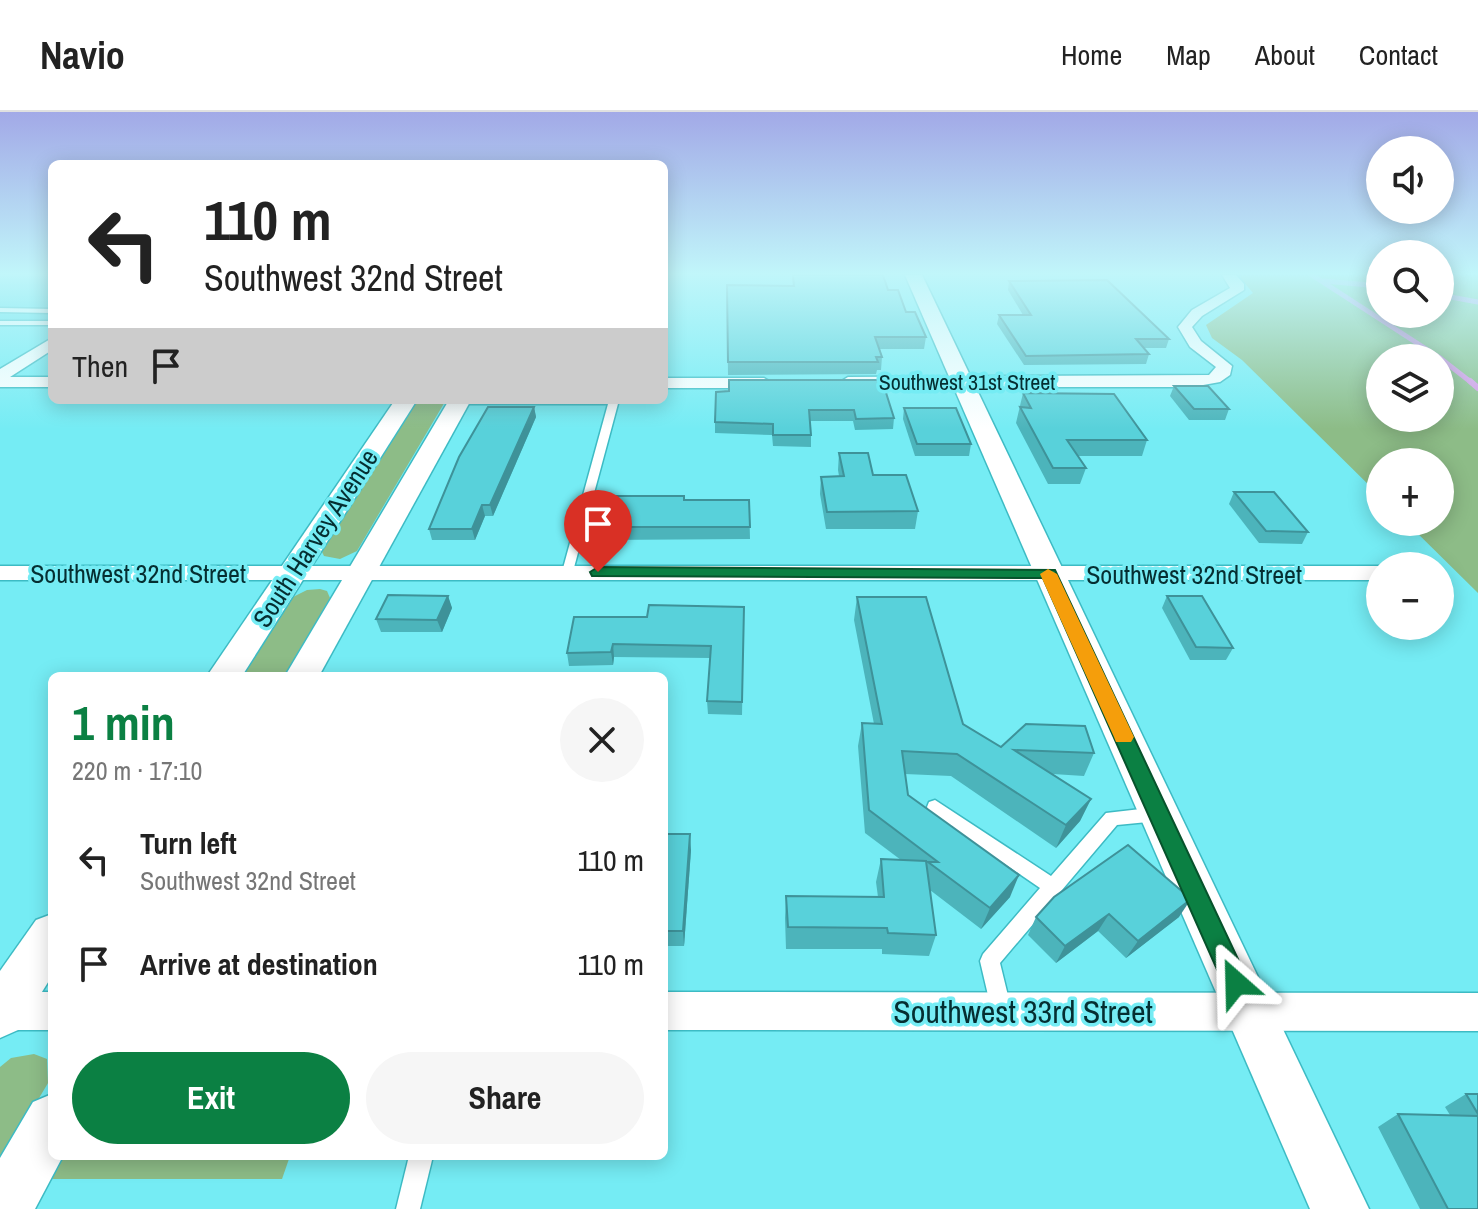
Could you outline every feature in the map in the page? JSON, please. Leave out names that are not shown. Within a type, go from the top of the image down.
[{"type":"street","points":[[936,326],[1340,1209]]},
{"type":"street","name":"Southwest 31st Street","points":[[836,382],[1192,382],[1208,381],[1221,375],[1224,366],[1195,344],[1186,333],[1186,326]]},
{"type":"street","points":[[0,376],[48,346]]},
{"type":"street","points":[[0,382],[48,382]]},
{"type":"street","points":[[668,383],[789,383]]},
{"type":"street","name":"South Harvey Avenue","points":[[227,672],[403,404]]},
{"type":"street","name":"South Harvey Avenue","points":[[304,672],[458,404]]},
{"type":"street","name":"Southwest 32nd Street","points":[[0,573],[1366,573]]},
{"type":"street","points":[[0,1012],[48,941]]},
{"type":"street","points":[[0,1012],[48,1011]]},
{"type":"street","name":"Southwest 33rd Street","points":[[668,1011],[1478,1012]]},
{"type":"street","points":[[3,1209],[48,1128]]},
{"type":"lane","points":[[568,572],[613,404]]},
{"type":"lane","points":[[935,807],[1053,887]]},
{"type":"lane","points":[[1002,1011],[990,961],[1112,818],[1159,814]]},
{"type":"lane","points":[[408,1209],[420,1160]]},
{"type":"green space","points":[[1207,326],[1478,326],[1478,593],[1454,569],[1454,552],[1436,552],[1420,536],[1454,536],[1454,448],[1366,448],[1366,482],[1242,360],[1212,338]]},
{"type":"green space","points":[[415,404],[444,404],[357,551],[340,559],[324,556],[322,552]]},
{"type":"green space","points":[[307,590],[327,591],[330,598],[287,672],[246,672],[293,597]]},
{"type":"green space","points":[[34,1054],[47,1059],[48,1083],[0,1164],[0,1067],[11,1058]]},
{"type":"green space","points":[[62,1160],[289,1160],[282,1179],[52,1179]]},
{"type":"building","points":[[728,326],[921,326],[926,337],[875,337],[882,357],[876,357],[878,362],[728,362]]},
{"type":"building","points":[[1006,326],[1156,326],[1169,339],[1136,339],[1149,354],[1026,356]]},
{"type":"building","points":[[729,380],[882,380],[894,418],[856,419],[854,410],[809,410],[811,435],[773,435],[773,424],[715,422],[716,392],[729,391]]},
{"type":"building","points":[[1174,386],[1208,386],[1229,409],[1194,409]]},
{"type":"building","points":[[1023,393],[1114,394],[1147,440],[1067,440],[1086,468],[1053,468],[1020,407],[1031,408]]},
{"type":"building","points":[[488,407],[534,407],[490,505],[482,505],[472,529],[429,529],[459,457]]},
{"type":"building","points":[[904,408],[956,408],[971,444],[917,444]]},
{"type":"building","points":[[839,453],[868,453],[873,475],[906,475],[918,511],[827,512],[821,477],[844,476]]},
{"type":"building","points":[[1234,492],[1274,492],[1308,532],[1266,531]]},
{"type":"building","points":[[594,496],[749,500],[750,527],[601,527],[603,519],[590,519]]},
{"type":"building","points":[[388,595],[448,596],[437,620],[376,619]]},
{"type":"building","points":[[1167,596],[1202,596],[1233,648],[1196,647]]},
{"type":"building","points":[[857,597],[926,597],[963,724],[1001,747],[1026,724],[1085,726],[1094,753],[1014,750],[1091,799],[1066,825],[957,754],[902,751],[908,795],[1019,875],[990,908],[928,862],[938,862],[869,810],[862,723],[882,724]]},
{"type":"building","points":[[649,605],[744,607],[742,702],[707,701],[711,646],[613,644],[611,652],[567,653],[574,617],[647,617]]},
{"type":"building","points":[[668,834],[690,834],[683,931],[668,931]]},
{"type":"building","points":[[1128,845],[1191,899],[1138,941],[1109,914],[1065,946],[1036,917],[1054,897]]},
{"type":"building","points":[[881,859],[926,861],[936,935],[888,933],[887,928],[788,927],[786,896],[884,897]]},
{"type":"building","points":[[1466,1094],[1478,1094],[1478,1114]]},
{"type":"building","points":[[1398,1114],[1478,1116],[1478,1209],[1448,1209]]},
{"type":"waterway","points":[[1391,326],[1472,383]]},
{"type":"waterway","points":[[1470,381],[1478,388]]},
{"type":"slow traffic","points":[[1048,574],[1124,737]]},
{"type":"route","points":[[598,572],[1049,574],[1236,983]]}]
